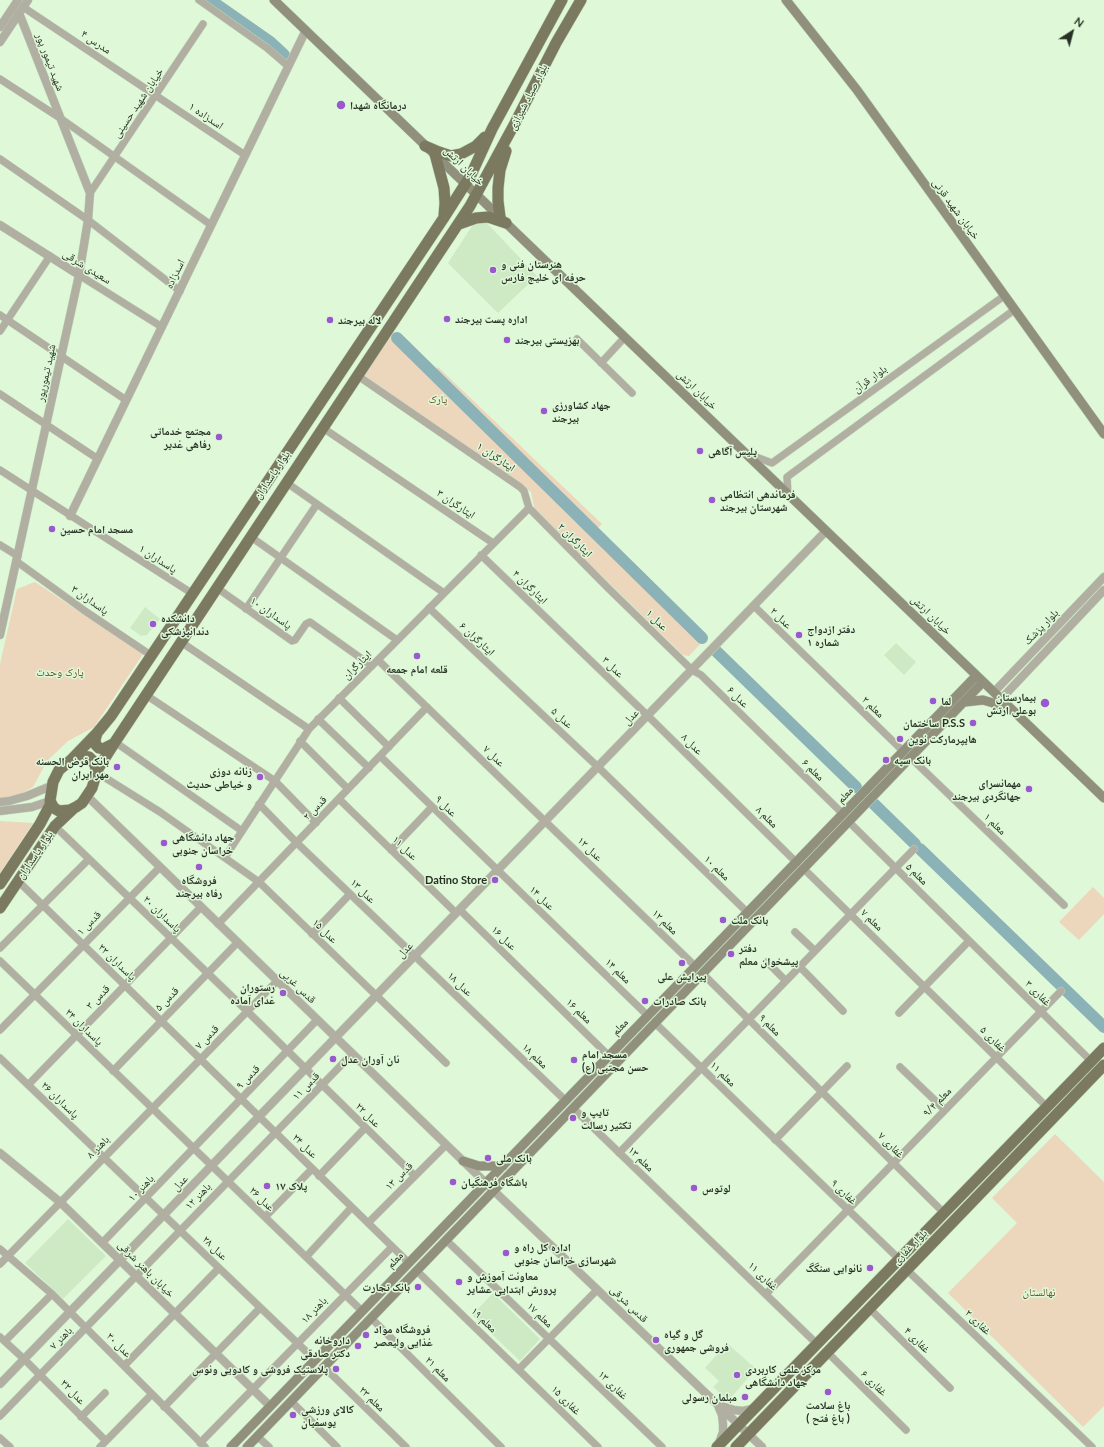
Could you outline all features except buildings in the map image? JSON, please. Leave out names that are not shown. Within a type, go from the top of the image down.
[{"type":"main road","name":"خیابان ارتش","points":[[274,0],[1104,798]]},
{"type":"main road","name":"بلوار صیاد شیرازی","points":[[465,184],[492,129],[562,0]]},
{"type":"main road","name":"بلوار صیاد شیرازی","points":[[477,195],[556,43],[581,0]]},
{"type":"main road","name":"خیابان شهید قرنی","points":[[786,0],[857,90],[1104,434]]},
{"type":"main road","points":[[458,224],[476,218],[488,217],[503,220],[498,201],[500,170],[515,123]]},
{"type":"main road","points":[[425,146],[451,156],[461,154],[476,146],[492,129]]},
{"type":"main road","points":[[434,154],[444,188],[445,202],[443,219]]},
{"type":"main road","name":"بلوار پاسداران","points":[[71,760],[111,716],[465,184]]},
{"type":"main road","name":"بلوار پاسداران","points":[[96,772],[477,195]]},
{"type":"main road","name":"معلم","points":[[247,1447],[850,822],[976,676]]},
{"type":"main road","name":"معلم","points":[[231,1447],[843,814],[966,702],[984,682]]},
{"type":"main road","points":[[966,702],[983,700],[994,703],[1016,714]]},
{"type":"main road","points":[[97,733],[95,740],[96,745],[99,748],[104,749],[114,743]]},
{"type":"main road","points":[[82,756],[89,758],[96,767],[96,772],[92,788],[82,803],[70,810],[59,811],[54,808],[50,802],[51,786],[55,776],[71,760],[82,756]]},
{"type":"main road","name":"بلوار پاسداران","points":[[0,884],[40,824],[50,802]]},
{"type":"main road","name":"بلوار پاسداران","points":[[0,908],[55,826],[76,807]]},
{"type":"main road","name":"بلوار غفاری","points":[[716,1447],[1104,1048]]},
{"type":"main road","name":"بلوار غفاری","points":[[736,1447],[1104,1065]]},
{"type":"main road","points":[[463,1161],[479,1166],[503,1166]]},
{"type":"street","points":[[199,0],[267,48],[288,66]]},
{"type":"street","points":[[0,27],[20,4]]},
{"type":"street","points":[[0,42],[20,4]]},
{"type":"street","name":"مدرس ۴","points":[[20,4],[155,96]]},
{"type":"street","name":"شهید تیمور پور","points":[[20,4],[60,118]]},
{"type":"street","name":"خیابان شهید حسینی","points":[[90,193],[203,24]]},
{"type":"street","name":"اسدزاده","points":[[70,516],[306,30]]},
{"type":"street","points":[[0,79],[60,118],[211,225]]},
{"type":"street","name":"اسدزاده ۱","points":[[155,96],[245,155]]},
{"type":"street","name":"شهید تیمورپور","points":[[1,630],[79,275],[88,220],[90,193],[60,118]]},
{"type":"street","points":[[0,159],[88,220],[180,291]]},
{"type":"street","name":"سعیدی شرقی","points":[[0,225],[162,327]]},
{"type":"street","points":[[0,331],[50,256]]},
{"type":"street","name":"بلوار قرآن","points":[[746,453],[772,463],[1004,296]]},
{"type":"street","points":[[788,495],[787,477],[1014,310]]},
{"type":"street","points":[[0,315],[126,400]]},
{"type":"street","points":[[601,363],[625,337]]},
{"type":"street","points":[[577,339],[632,392]]},
{"type":"street","name":"ایثارگران ۱","points":[[358,376],[520,487],[524,491],[528,508]]},
{"type":"street","points":[[1,395],[98,459]]},
{"type":"street","name":"ایثارگران ۳","points":[[323,428],[494,543]]},
{"type":"street","name":"پاسداران ۱","points":[[0,470],[193,594]]},
{"type":"street","points":[[287,483],[444,593]]},
{"type":"street","points":[[246,609],[317,504]]},
{"type":"street","name":"ایثارگران","points":[[225,857],[309,729],[528,508]]},
{"type":"street","name":"ایثارگران ۲","points":[[528,508],[607,587]]},
{"type":"street","name":"عدل","points":[[0,1384],[826,531]]},
{"type":"street","points":[[251,537],[397,640]]},
{"type":"street","name":"پاسداران ۳","points":[[0,545],[85,611],[152,656]]},
{"type":"street","name":"ایثارگران ۴","points":[[481,555],[563,634]]},
{"type":"street","name":"بلوار پزشک","points":[[997,695],[1104,577]]},
{"type":"street","name":"عدل ۱","points":[[607,587],[692,670]]},
{"type":"street","name":"پاسداران ۱۰","points":[[217,588],[294,641],[308,622],[310,622],[372,666]]},
{"type":"street","name":"بلوار پزشک","points":[[997,695],[1104,590]]},
{"type":"street","name":"عدل ۲","points":[[754,606],[828,678]]},
{"type":"street","name":"ایثارگران ۶","points":[[428,608],[511,685]]},
{"type":"street","name":"عدل ۳","points":[[563,634],[648,716]]},
{"type":"street","points":[[181,642],[309,729]]},
{"type":"street","name":"عدل ۷","points":[[378,660],[546,821]]},
{"type":"street","name":"عدل ۶","points":[[692,670],[701,675],[767,741]]},
{"type":"street","name":"معلم ۲","points":[[828,678],[907,755]]},
{"type":"street","name":"عدل ۵","points":[[511,685],[672,839]]},
{"type":"street","points":[[146,695],[275,781],[316,823]]},
{"type":"street","points":[[339,698],[389,747]]},
{"type":"street","name":"قدس ۲","points":[[218,924],[427,707]]},
{"type":"street","name":"عدل ۸","points":[[648,716],[721,788]]},
{"type":"street","points":[[318,719],[369,768]]},
{"type":"street","name":"معلم ۶","points":[[767,741],[843,814]]},
{"type":"street","points":[[300,742],[348,789]]},
{"type":"street","points":[[114,743],[242,830]]},
{"type":"street","name":"معلم ۱","points":[[907,755],[1064,905]]},
{"type":"street","name":"عدل ۹","points":[[380,756],[432,808],[498,870]]},
{"type":"street","name":"عدل ۱۵","points":[[96,772],[160,812],[259,882],[446,1063]]},
{"type":"street","points":[[0,802],[27,796],[51,786]]},
{"type":"street","name":"معلم ۸","points":[[721,788],[797,863]]},
{"type":"street","name":"قدس غربی","points":[[87,796],[494,1191]]},
{"type":"street","name":"عدل ۱۱","points":[[339,799],[458,912]]},
{"type":"street","points":[[0,811],[32,807],[50,802]]},
{"type":"street","name":"عدل ۱۳","points":[[259,804],[297,843],[415,956]]},
{"type":"street","points":[[391,850],[432,808]]},
{"type":"street","name":"عدل ۱۲","points":[[546,821],[620,893]]},
{"type":"street","name":"معلم ۵","points":[[850,822],[969,941]]},
{"type":"street","name":"پاسداران ۲۰","points":[[61,832],[287,1051]]},
{"type":"street","name":"معلم ۱۰","points":[[672,839],[748,913]]},
{"type":"street","points":[[619,1153],[914,849]]},
{"type":"street","points":[[0,948],[89,859]]},
{"type":"street","name":"قدس ۱","points":[[0,1030],[160,867]]},
{"type":"street","name":"معلم ۷","points":[[804,869],[925,987]]},
{"type":"street","name":"عدل ۱۴","points":[[498,870],[572,942]]},
{"type":"street","name":"پاسداران ۲۲","points":[[18,881],[241,1100]]},
{"type":"street","name":"معلم ۱۲","points":[[620,893],[696,967]]},
{"type":"street","points":[[312,934],[350,894]]},
{"type":"street","name":"قدس ۳","points":[[28,1085],[201,907]]},
{"type":"street","name":"عدل ۱۶","points":[[458,912],[533,982]]},
{"type":"street","points":[[795,932],[815,951]]},
{"type":"street","points":[[899,1013],[969,941]]},
{"type":"street","name":"غفاری ۳","points":[[969,941],[1091,1061]]},
{"type":"street","name":"قدس ۵","points":[[113,1071],[238,942]]},
{"type":"street","name":"معلم ۱۴","points":[[572,942],[648,1016]]},
{"type":"street","name":"عدل ۱۸","points":[[415,956],[489,1027]]},
{"type":"street","points":[[767,962],[786,981]]},
{"type":"street","name":"پاسداران ۲۴","points":[[2,965],[194,1148]]},
{"type":"street","points":[[800,967],[843,1011]]},
{"type":"street","name":"معلم ۹","points":[[703,974],[822,1092]]},
{"type":"street","name":"قدس ۷","points":[[152,1108],[277,981]]},
{"type":"street","name":"معلم ۱۶‌","points":[[533,982],[609,1056]]},
{"type":"street","name":"غفاری ۵","points":[[925,987],[1047,1107]]},
{"type":"street","name":"معلم ۹/۴","points":[[766,1294],[1061,991]]},
{"type":"street","points":[[0,1018],[6,1024]]},
{"type":"street","name":"قدس ۹","points":[[194,1148],[318,1020]]},
{"type":"street","name":"معلم ۱۱","points":[[655,1023],[775,1140]]},
{"type":"street","name":"معلم ۱۸","points":[[489,1027],[566,1101]]},
{"type":"street","name":"عدل ۲۲","points":[[287,1051],[415,1176]]},
{"type":"street","name":"قدس ۱۱","points":[[275,1133],[352,1054]]},
{"type":"street","name":"پاسداران ۲۶","points":[[0,1058],[147,1198]]},
{"type":"street","points":[[775,1140],[847,1066]]},
{"type":"street","points":[[900,1067],[945,1110]]},
{"type":"street","name":"غفاری ۷","points":[[822,1092],[944,1213]]},
{"type":"street","name":"عدل ۲۴","points":[[241,1100],[409,1263]]},
{"type":"street","name":"باهنر ۸","points":[[0,1264],[152,1108]]},
{"type":"street","name":"معلم ۱۳","points":[[573,1108],[694,1225]]},
{"type":"street","points":[[319,1176],[366,1128]]},
{"type":"street","name":"باهنر ۱۲","points":[[136,1275],[275,1133]]},
{"type":"street","name":"غفاری ۹","points":[[775,1140],[899,1259]]},
{"type":"street","name":"قدس ۱۳","points":[[368,1223],[446,1145]]},
{"type":"street","name":"عدل ۲۶","points":[[194,1148],[362,1311]]},
{"type":"street","name":"باهنر ۱۰","points":[[103,1242],[194,1148]]},
{"type":"street","name":"خیابان باهنر شرقی","points":[[0,1153],[60,1202],[103,1242],[270,1406]]},
{"type":"street","points":[[265,1217],[312,1169]]},
{"type":"street","name":"قدس شرقی","points":[[494,1191],[762,1447]]},
{"type":"street","name":"عدل ۲۸","points":[[147,1198],[315,1360]]},
{"type":"street","points":[[306,1256],[351,1208]]},
{"type":"street","name":"غفاری ۱۱","points":[[694,1225],[817,1344]]},
{"type":"street","name":"معلم ۱۷","points":[[446,1240],[549,1339]]},
{"type":"street","name":"باهنر ۱۸","points":[[203,1445],[253,1389],[392,1247]]},
{"type":"street","name":"عدل ۳۰","points":[[0,1249],[52,1294],[203,1445]]},
{"type":"street","points":[[124,1366],[219,1268]]},
{"type":"street","name":"غفاری ۲","points":[[907,1270],[1092,1447]]},
{"type":"street","name":"معلم ۱۹","points":[[416,1271],[519,1369]]},
{"type":"street","name":"باهنر ۷","points":[[0,1416],[136,1275]]},
{"type":"street","points":[[519,1369],[597,1290]]},
{"type":"street","points":[[2,1339],[52,1294]]},
{"type":"street","points":[[164,1406],[260,1308]]},
{"type":"street","name":"غفاری ۴","points":[[869,1308],[950,1388]]},
{"type":"street","name":"معلم ۲۱","points":[[371,1318],[501,1447]]},
{"type":"street","name":"عدل ۳۲","points":[[2,1339],[106,1441]]},
{"type":"street","name":"غفاری ۱۳","points":[[549,1339],[662,1447]]},
{"type":"street","name":"غفاری ۶","points":[[827,1352],[906,1430]]},
{"type":"street","name":"معلم ۲۳","points":[[324,1367],[406,1447]]},
{"type":"street","name":"غفاری ۱۵","points":[[519,1369],[598,1447]]},
{"type":"street","points":[[82,1417],[105,1392]]},
{"type":"street","points":[[100,1447],[152,1394]]},
{"type":"street","points":[[291,1401],[337,1447]]},
{"type":"street","points":[[715,1402],[725,1408],[743,1411],[751,1409],[758,1404]]},
{"type":"street","points":[[715,1402],[720,1409],[723,1424],[721,1441],[716,1447]]},
{"type":"street","points":[[257,1436],[268,1447]]},
{"type":"street","points":[[0,1438],[10,1447]]},
{"type":"shaded area","name":"هنرستان فنی و حرفه ای خلیج فارس","points":[[477,223],[487,223],[537,276],[498,313],[448,263],[472,226]]},
{"type":"shaded area","points":[[145,607],[160,619],[147,635],[141,636],[130,628]]},
{"type":"shaded area","points":[[896,643],[916,662],[904,675],[884,655]]},
{"type":"shaded area","points":[[68,1219],[106,1256],[63,1299],[25,1263]]},
{"type":"shaded area","points":[[493,1293],[540,1339],[520,1361],[472,1315]]},
{"type":"shaded area","points":[[727,1343],[756,1369],[728,1401],[713,1387],[719,1381],[705,1368]]},
{"type":"green space","name":"پارک","points":[[389,337],[430,377],[438,367],[602,524],[597,529],[705,639],[689,656],[683,655],[535,511],[531,492],[364,376]]},
{"type":"green space","name":"پارک وحدت","points":[[35,582],[143,654],[94,727],[68,741],[47,761],[33,787],[21,794],[0,799],[0,664],[17,589]]},
{"type":"green space","points":[[0,821],[33,823],[0,873]]},
{"type":"green space","points":[[1093,887],[1104,898],[1104,914],[1079,940],[1059,922]]},
{"type":"green space","name":"نهالستان","points":[[1055,1134],[1104,1182],[1104,1406],[1083,1427],[948,1293],[1017,1223],[992,1198]]},
{"type":"waterway","points":[[210,0],[270,42],[284,55]]},
{"type":"waterway","points":[[397,338],[702,638]]},
{"type":"waterway","points":[[716,651],[856,787]]},
{"type":"waterway","points":[[874,804],[915,844]]},
{"type":"waterway","points":[[920,849],[1104,1027]]},
{"type":"place","name":"درمانگاه شهدا","points":[[341,105]]},
{"type":"place","name":"هنرستان فنی و حرفه ای خلیج فارس","points":[[493,270]]},
{"type":"place","name":"اداره پست بیرجند","points":[[447,319]]},
{"type":"place","name":"لاله بیرجند","points":[[330,320]]},
{"type":"place","name":"بهزیستی بیرجند","points":[[507,340]]},
{"type":"place","name":"جهاد کشاورزی بیرجند","points":[[544,411]]},
{"type":"place","name":"مجتمع خدماتی رفاهی غدیر","points":[[219,437]]},
{"type":"place","name":"پلیس آگاهی","points":[[700,451]]},
{"type":"place","name":"فرماندهی انتظامی شهرستان بیرجند","points":[[712,500]]},
{"type":"place","name":"مسجد امام حسین","points":[[52,529]]},
{"type":"place","name":"دانشکده دندانپزشکی","points":[[153,624]]},
{"type":"place","name":"دفتر ازدواج شماره ۱","points":[[799,635]]},
{"type":"place","name":"قلعه امام جمعه","points":[[417,656]]},
{"type":"place","name":"لما","points":[[933,701]]},
{"type":"place","name":"بیمارستان بوعلی ارتش","points":[[1045,703]]},
{"type":"place","name":"ساختمان P.S.S","points":[[973,723]]},
{"type":"place","name":"هایپرمارکت نوین","points":[[900,739]]},
{"type":"place","name":"بانک سپه","points":[[886,760]]},
{"type":"place","name":"بانک قرض الحسنه مهر ایران","points":[[117,767]]},
{"type":"place","name":"زنانه دوزی و خیاطی حدیث","points":[[260,777]]},
{"type":"place","name":"مهمانسرای جهانگردی بیرجند","points":[[1029,789]]},
{"type":"place","name":"جهاد دانشگاهی خراسان جنوبی","points":[[164,843]]},
{"type":"place","name":"فروشگاه رفاه بیرجند","points":[[199,867]]},
{"type":"place","name":"Datino Store","points":[[495,880]]},
{"type":"place","name":"بانک ملت","points":[[723,920]]},
{"type":"place","name":"دفتر پیشخوان معلم","points":[[731,954]]},
{"type":"place","name":"پیرایش علی","points":[[682,963]]},
{"type":"place","name":"رستوران غدای آماده","points":[[283,993]]},
{"type":"place","name":"بانک صادرات","points":[[645,1001]]},
{"type":"place","name":"نان آوران عدل","points":[[333,1059]]},
{"type":"place","name":"مسجد امام حسن مجتبی (ع)","points":[[574,1060]]},
{"type":"place","name":"تایپ و تکثیر رسالت","points":[[573,1118]]},
{"type":"place","name":"بانک ملی","points":[[488,1158]]},
{"type":"place","name":"باشگاه فرهنگیان","points":[[453,1182]]},
{"type":"place","name":"پلاک ۱۷","points":[[267,1186]]},
{"type":"place","name":"لوتوس","points":[[694,1188]]},
{"type":"place","name":"اداره کل راه و شهرسازی خراسان جنوبی","points":[[506,1253]]},
{"type":"place","name":"نانوایی سنگگ","points":[[870,1268]]},
{"type":"place","name":"معاونت آموزش و پرورش ابتدایی عشایر","points":[[459,1282]]},
{"type":"place","name":"بانک تجارت","points":[[418,1287]]},
{"type":"place","name":"فروشگاه مواد غذایی ولیعصر","points":[[366,1335]]},
{"type":"place","name":"گل و گیاه فروشی جمهوری","points":[[656,1340]]},
{"type":"place","name":"داروخانه دکتر صادقی","points":[[358,1346]]},
{"type":"place","name":"پلاستیک فروشی و کادویی ونوس","points":[[336,1369]]},
{"type":"place","name":"مرکز علمی کاربردی جهاد دانشگاهی","points":[[737,1375]]},
{"type":"place","name":"باغ سلامت ( باغ فتح )","points":[[828,1392]]},
{"type":"place","name":"مبلمان رسولی","points":[[745,1397]]},
{"type":"place","name":"کالای ورزشی یوسفیان","points":[[293,1415]]}]
